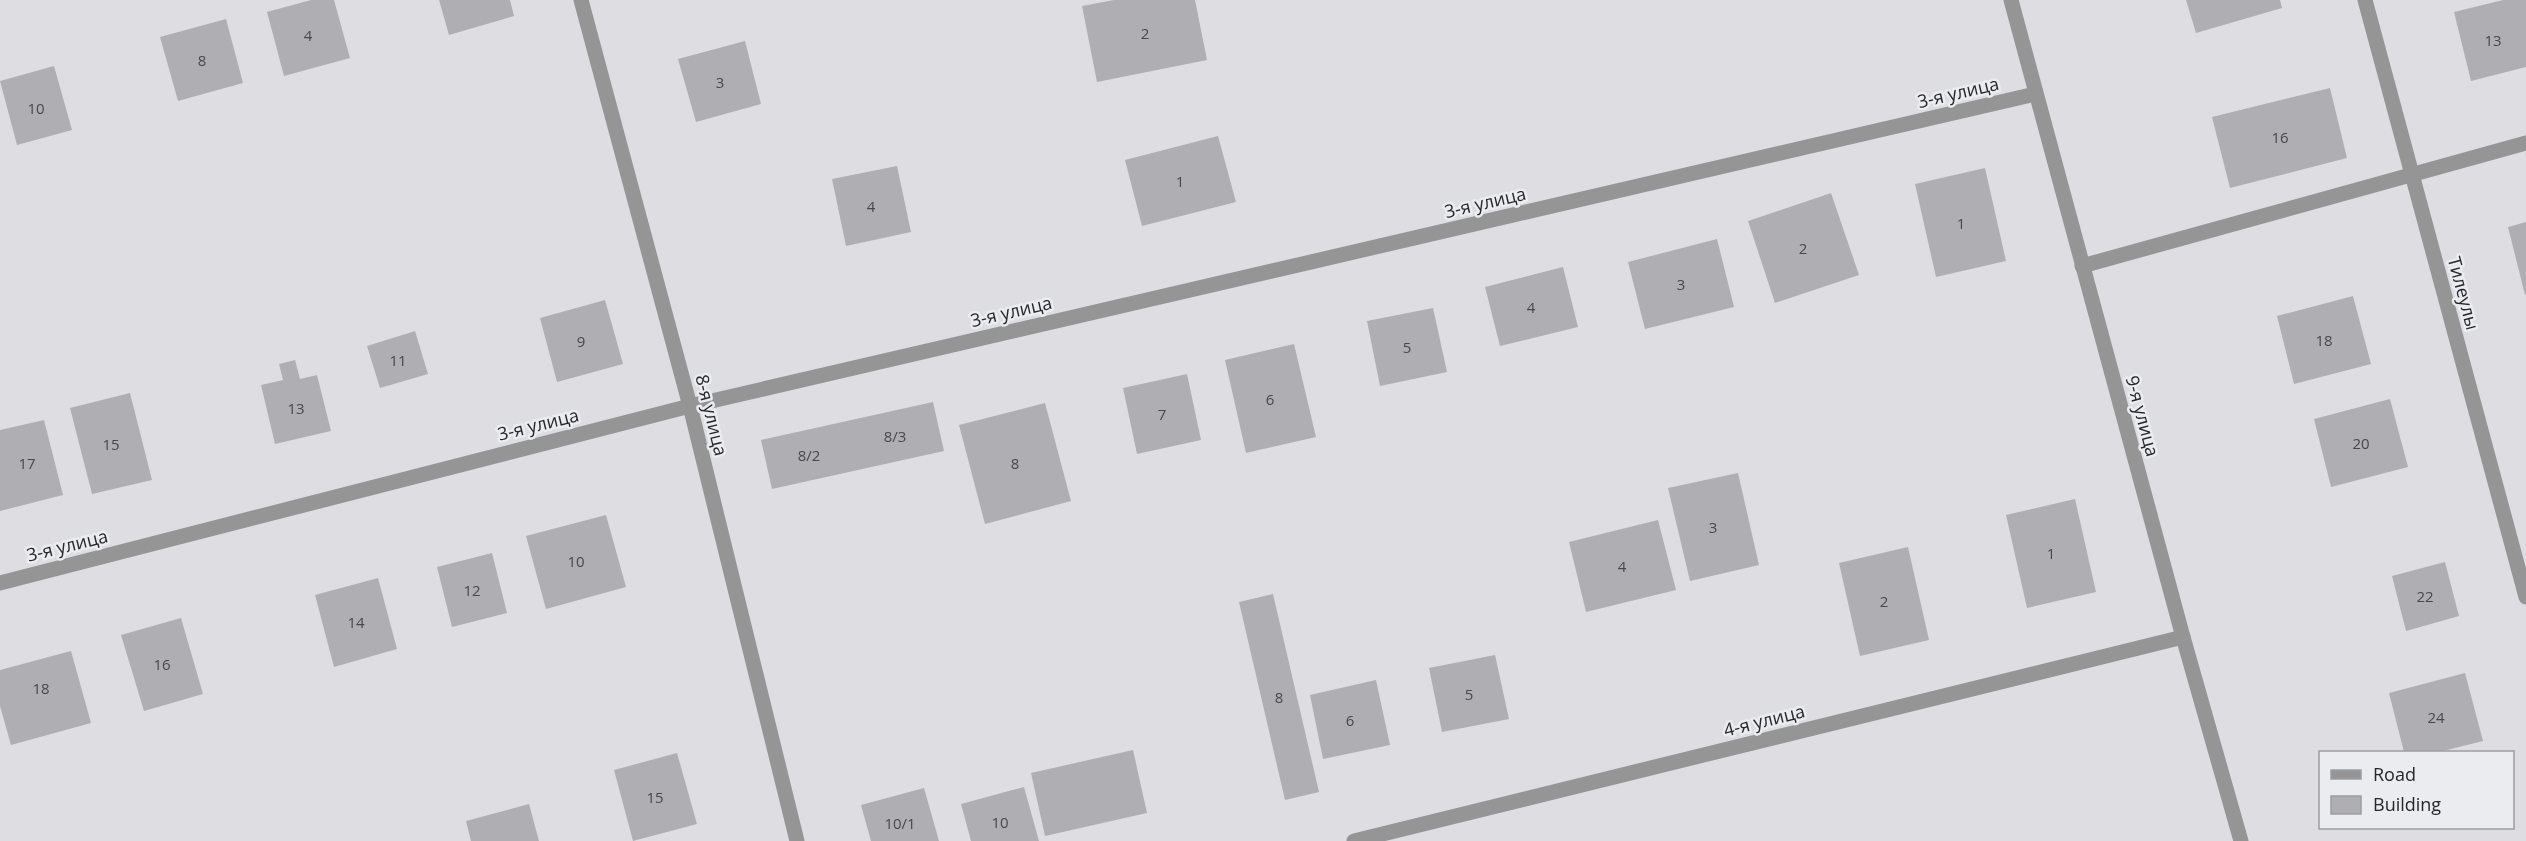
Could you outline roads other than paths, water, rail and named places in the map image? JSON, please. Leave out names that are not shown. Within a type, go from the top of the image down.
[{"type":"street","name":"8-я улица","points":[[581,0],[690,406],[797,841]]},
{"type":"street","name":"9-я улица","points":[[2011,0],[2183,637],[2241,841]]},
{"type":"street","name":"Тилеулы","points":[[2365,0],[2526,597]]},
{"type":"street","name":"3-я улица","points":[[0,583],[690,406],[2035,94]]},
{"type":"street","points":[[2082,266],[2526,143]]},
{"type":"street","name":"4-я улица","points":[[1354,841],[2183,637]]}]
